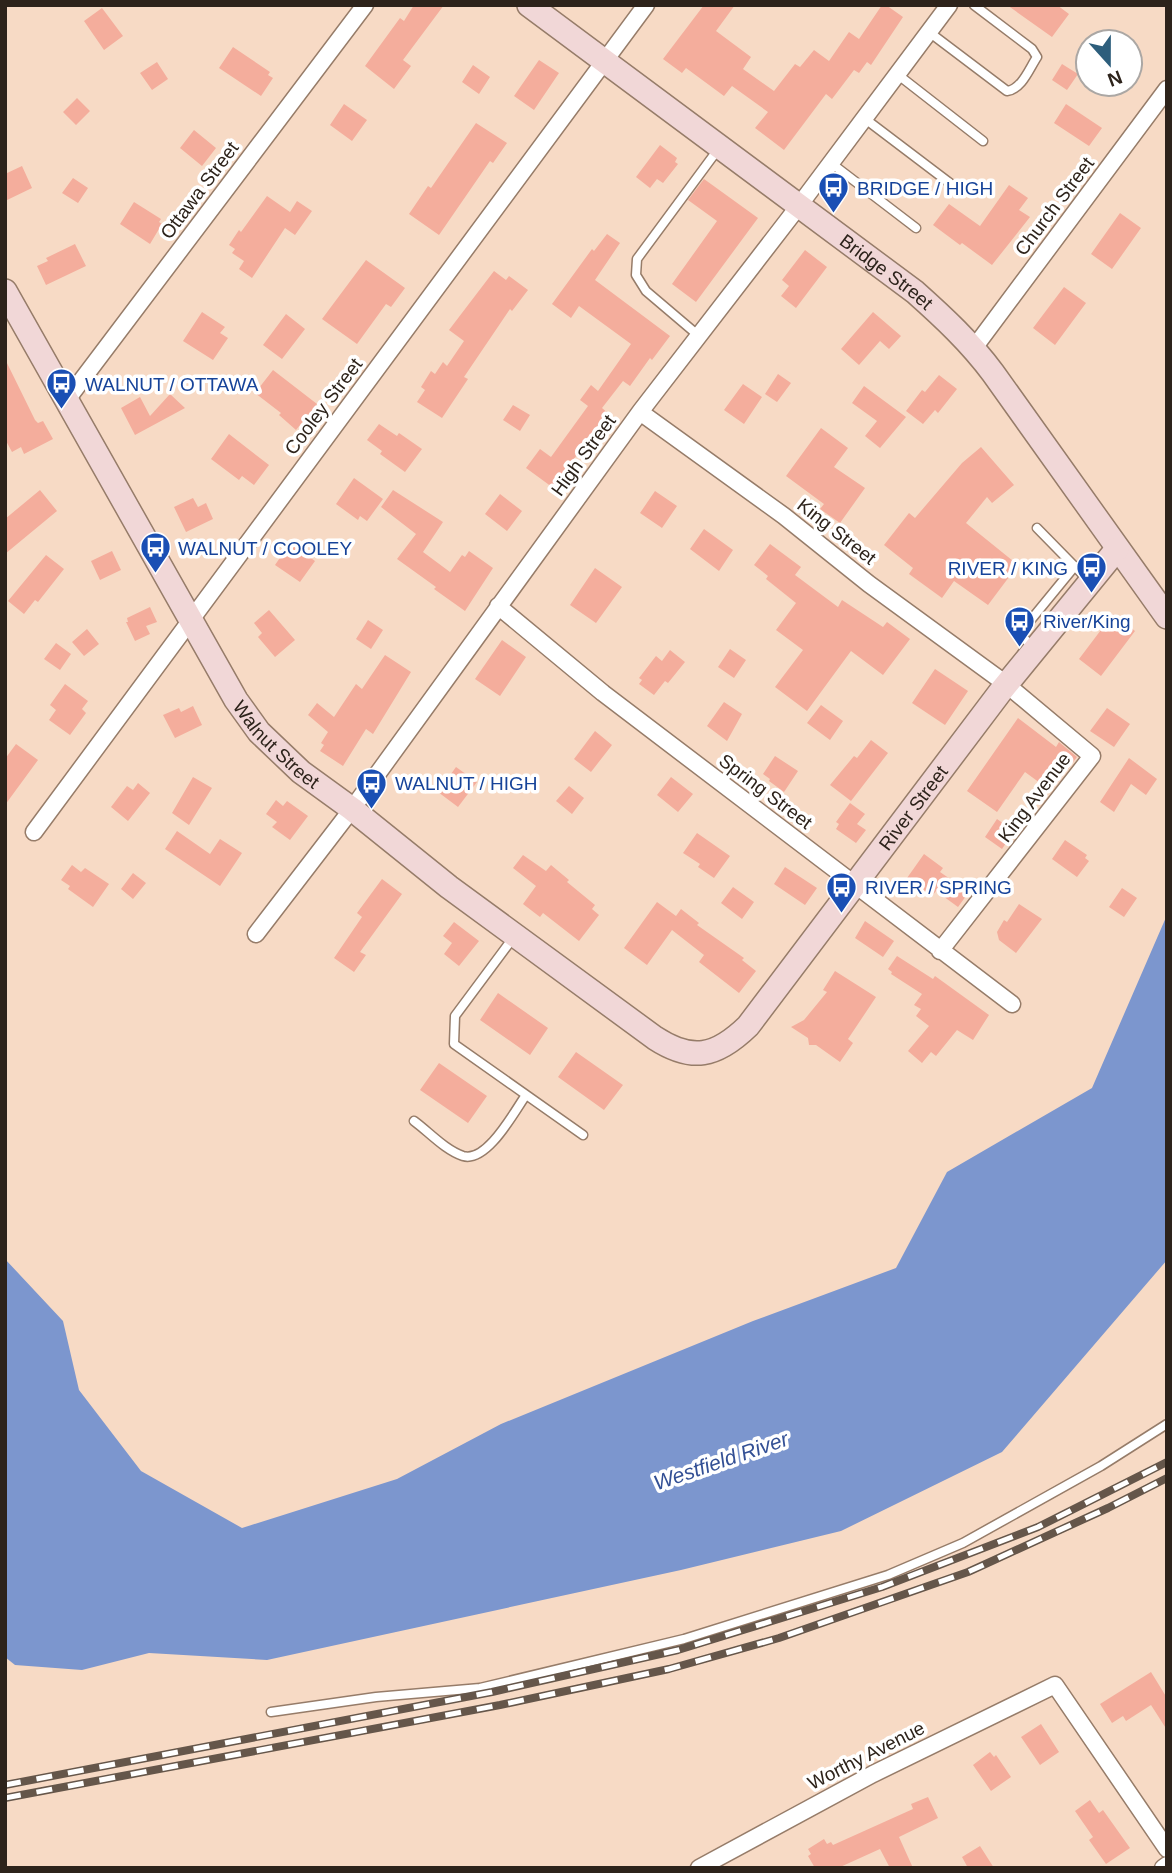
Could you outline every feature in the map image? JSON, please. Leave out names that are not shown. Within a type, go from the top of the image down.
[{"type":"street","name":"Ottawa Street","points":[[66,401],[365,5]]},
{"type":"street","name":"Bridge Street","points":[[529,5],[915,292],[974,348],[1167,617]]},
{"type":"street","name":"Cooley Street","points":[[34,832],[646,5]]},
{"type":"street","name":"High Street","points":[[256,934],[352,809],[640,412],[949,5]]},
{"type":"street","name":"Church Street","points":[[974,348],[1167,89]]},
{"type":"street","name":"Walnut Street","points":[[5,291],[236,700],[259,732],[301,772],[515,936],[664,1044],[686,1054],[701,1054]]},
{"type":"street","name":"King Street","points":[[640,412],[784,516],[869,583],[1006,684]]},
{"type":"street","name":"River Street","points":[[701,1054],[728,1042],[748,1026],[1034,650],[1082,574],[1117,549]]},
{"type":"street","name":"Spring Street","points":[[498,606],[603,693],[1012,1004]]},
{"type":"street","name":"King Avenue","points":[[940,951],[1092,756],[1006,684]]},
{"type":"street","name":"Worthy Avenue","points":[[699,1868],[873,1774],[1055,1685],[1167,1849]]},
{"type":"lane","points":[[929,32],[1007,90],[1012,90],[1020,84],[1037,57],[1032,49],[974,5]]},
{"type":"lane","points":[[897,74],[983,141]]},
{"type":"lane","points":[[864,118],[951,184]]},
{"type":"lane","points":[[699,336],[646,291],[636,275],[637,259],[720,148]]},
{"type":"lane","points":[[831,163],[916,228]]},
{"type":"lane","points":[[1037,528],[1082,574]]},
{"type":"lane","points":[[515,936],[455,1016],[454,1044],[583,1135]]},
{"type":"lane","points":[[414,1121],[465,1157],[477,1156],[487,1149],[526,1095]]},
{"type":"lane","points":[[271,1712],[376,1697],[480,1688],[684,1639],[888,1575],[963,1544],[1101,1466],[1167,1424]]},
{"type":"water","name":"Westfield River","points":[[1167,915],[1167,1260],[1002,1452],[841,1531],[681,1570],[267,1660],[149,1653],[82,1670],[15,1665],[5,1657],[5,1259],[63,1321],[79,1390],[141,1471],[242,1528],[397,1479],[501,1424],[753,1321],[896,1268],[947,1172],[1092,1088]]},
{"type":"building","points":[[414,5],[444,5],[403,60],[411,66],[394,89],[365,66],[400,18],[404,21]]},
{"type":"building","points":[[704,5],[735,5],[716,31],[751,57],[743,69],[774,91],[795,64],[800,67],[814,50],[829,61],[849,32],[859,39],[882,5],[903,17],[871,65],[867,62],[859,73],[854,70],[832,99],[826,94],[784,150],[755,128],[768,112],[732,86],[724,96],[686,68],[682,73],[663,59]]},
{"type":"building","points":[[1007,5],[1057,5],[1069,14],[1052,37]]},
{"type":"building","points":[[102,8],[123,36],[104,50],[84,21]]},
{"type":"building","points":[[233,47],[270,72],[268,75],[273,78],[261,96],[219,68]]},
{"type":"building","points":[[539,60],[559,73],[534,110],[514,96]]},
{"type":"building","points":[[157,62],[168,79],[152,90],[140,73]]},
{"type":"building","points":[[1062,64],[1074,72],[1074,80],[1067,90],[1052,80]]},
{"type":"building","points":[[473,65],[490,77],[479,94],[462,82]]},
{"type":"building","points":[[77,98],[90,111],[76,125],[63,112]]},
{"type":"building","points":[[344,104],[367,120],[352,141],[330,125]]},
{"type":"building","points":[[1066,104],[1102,128],[1089,146],[1054,123]]},
{"type":"building","points":[[476,123],[507,143],[493,163],[490,161],[439,235],[409,214],[428,186],[431,188]]},
{"type":"building","points":[[194,130],[216,148],[202,166],[180,148]]},
{"type":"building","points":[[660,145],[677,158],[675,162],[678,164],[663,183],[657,179],[650,188],[636,177]]},
{"type":"building","points":[[22,166],[32,188],[5,201],[5,174]]},
{"type":"building","points":[[73,178],[88,188],[78,203],[62,193]]},
{"type":"building","points":[[704,179],[758,218],[696,302],[672,284],[717,221],[688,200]]},
{"type":"building","points":[[1009,185],[1028,198],[1019,210],[1030,217],[992,265],[933,225],[949,204],[980,226]]},
{"type":"building","points":[[267,196],[290,212],[297,201],[312,211],[295,235],[285,228],[252,278],[239,269],[244,261],[232,253],[235,249],[229,245]]},
{"type":"building","points":[[134,202],[161,219],[159,222],[162,224],[150,244],[120,224]]},
{"type":"building","points":[[1120,213],[1141,228],[1112,269],[1091,254]]},
{"type":"building","points":[[607,234],[620,243],[595,280],[670,336],[630,386],[623,381],[602,408],[609,414],[552,487],[526,468],[540,449],[551,457],[588,406],[580,400],[591,385],[598,391],[631,344],[579,306],[571,318],[552,304],[592,249],[594,251]]},
{"type":"building","points":[[75,244],[86,266],[46,285],[37,266],[48,261],[46,258]]},
{"type":"building","points":[[805,250],[827,267],[796,308],[781,296],[789,286],[782,280]]},
{"type":"building","points":[[366,260],[405,288],[391,307],[386,304],[357,344],[322,319]]},
{"type":"building","points":[[494,271],[506,280],[509,276],[528,290],[512,311],[510,309],[464,377],[468,379],[442,418],[417,402],[425,390],[421,387],[431,371],[435,374],[443,362],[447,366],[464,341],[449,330]]},
{"type":"building","points":[[1064,287],[1086,303],[1055,345],[1033,328]]},
{"type":"building","points":[[202,312],[225,327],[220,333],[228,338],[213,360],[183,341]]},
{"type":"building","points":[[873,312],[901,336],[889,349],[880,341],[859,365],[841,349]]},
{"type":"building","points":[[286,314],[305,329],[282,359],[263,345]]},
{"type":"building","points":[[5,359],[35,420],[38,423],[43,421],[53,439],[24,454],[21,447],[12,452],[5,439]]},
{"type":"building","points":[[273,370],[317,404],[296,430],[279,415],[281,413],[255,393]]},
{"type":"building","points":[[778,374],[791,383],[777,402],[765,394]]},
{"type":"building","points":[[939,375],[957,389],[938,413],[935,410],[923,424],[906,411],[922,390],[925,392]]},
{"type":"building","points":[[743,384],[762,397],[744,424],[724,410]]},
{"type":"building","points":[[864,386],[906,417],[880,448],[865,436],[877,421],[852,403]]},
{"type":"building","points":[[170,394],[185,408],[135,435],[121,408],[140,397],[150,416]]},
{"type":"building","points":[[513,405],[530,415],[520,431],[503,420]]},
{"type":"building","points":[[379,424],[397,436],[399,433],[422,449],[405,472],[380,454],[382,451],[367,440]]},
{"type":"building","points":[[821,428],[848,448],[834,467],[865,488],[840,523],[820,509],[824,504],[786,476]]},
{"type":"building","points":[[229,434],[269,465],[254,485],[242,476],[239,480],[211,459]]},
{"type":"building","points":[[981,447],[1014,485],[992,503],[987,497],[966,523],[1018,565],[988,605],[954,581],[942,598],[909,574],[913,568],[884,545],[909,513],[915,518],[962,463]]},
{"type":"building","points":[[354,478],[383,499],[367,521],[360,516],[358,520],[336,504]]},
{"type":"building","points":[[40,490],[57,511],[5,554],[5,519]]},
{"type":"building","points":[[393,490],[443,522],[423,552],[450,572],[462,555],[465,557],[469,551],[493,568],[465,611],[397,559],[416,534],[381,507]]},
{"type":"building","points":[[655,491],[677,506],[662,528],[640,513]]},
{"type":"building","points":[[500,494],[522,511],[507,531],[485,514]]},
{"type":"building","points":[[193,498],[198,507],[206,503],[213,519],[186,532],[174,507]]},
{"type":"building","points":[[704,529],[733,550],[719,571],[690,549]]},
{"type":"building","points":[[290,543],[315,561],[300,582],[275,565]]},
{"type":"building","points":[[770,544],[801,567],[795,575],[838,607],[842,600],[883,627],[887,622],[910,639],[883,675],[851,651],[807,711],[775,687],[803,650],[776,630],[796,603],[766,579],[768,576],[754,565]]},
{"type":"building","points":[[112,551],[121,570],[100,580],[91,561]]},
{"type":"building","points":[[46,555],[64,569],[38,602],[35,600],[24,614],[8,601]]},
{"type":"building","points":[[595,568],[622,587],[596,623],[570,605]]},
{"type":"building","points":[[150,607],[157,622],[146,626],[150,634],[135,641],[126,622],[127,618]]},
{"type":"building","points":[[269,610],[295,640],[275,657],[258,637],[262,633],[254,623]]},
{"type":"building","points":[[1113,614],[1135,631],[1101,676],[1079,659]]},
{"type":"building","points":[[368,620],[383,630],[371,649],[356,639]]},
{"type":"building","points":[[87,629],[99,644],[84,656],[72,642]]},
{"type":"building","points":[[502,640],[526,657],[500,696],[475,679]]},
{"type":"building","points":[[56,643],[71,654],[60,670],[44,659]]},
{"type":"building","points":[[730,649],[746,660],[734,678],[718,667]]},
{"type":"building","points":[[670,650],[685,662],[654,695],[639,684],[642,680],[639,678],[656,656],[662,661]]},
{"type":"building","points":[[385,655],[411,672],[373,734],[366,729],[343,766],[320,751],[324,745],[321,743],[328,732],[308,715],[317,703],[334,717],[356,684],[362,689]]},
{"type":"building","points":[[935,669],[968,691],[945,725],[912,703]]},
{"type":"building","points":[[65,684],[88,701],[82,709],[86,713],[70,735],[49,720],[56,710],[50,705]]},
{"type":"building","points":[[724,702],[742,714],[727,741],[707,726]]},
{"type":"building","points":[[821,705],[843,721],[830,740],[807,723]]},
{"type":"building","points":[[193,706],[202,725],[175,738],[163,715],[179,708],[181,712]]},
{"type":"building","points":[[1107,708],[1130,724],[1114,747],[1090,731]]},
{"type":"building","points":[[1018,718],[1056,747],[1059,742],[1077,757],[1051,791],[1025,772],[997,812],[967,791]]},
{"type":"building","points":[[595,731],[612,745],[591,772],[574,759]]},
{"type":"building","points":[[871,740],[888,753],[851,801],[830,785]]},
{"type":"building","points":[[16,744],[38,760],[5,805],[5,759]]},
{"type":"building","points":[[775,756],[798,771],[784,792],[763,774]]},
{"type":"building","points":[[1129,758],[1157,779],[1146,795],[1131,784],[1114,812],[1100,802]]},
{"type":"building","points":[[456,767],[477,782],[458,807],[438,792]]},
{"type":"building","points":[[193,777],[212,788],[189,825],[172,813]]},
{"type":"building","points":[[671,777],[693,794],[678,812],[657,795]]},
{"type":"building","points":[[138,783],[150,793],[128,821],[111,807],[127,786],[133,790]]},
{"type":"building","points":[[569,786],[584,798],[572,814],[556,801]]},
{"type":"building","points":[[276,800],[283,806],[287,801],[308,816],[290,840],[272,827],[277,822],[266,814]]},
{"type":"building","points":[[850,803],[865,814],[857,824],[866,830],[856,843],[836,829],[839,824],[836,822]]},
{"type":"building","points":[[997,819],[1014,831],[1002,849],[985,837]]},
{"type":"building","points":[[177,831],[210,854],[220,839],[242,853],[220,886],[165,849]]},
{"type":"building","points":[[697,833],[730,856],[714,878],[698,867],[700,864],[683,853]]},
{"type":"building","points":[[1065,840],[1087,855],[1085,858],[1089,861],[1077,877],[1052,859]]},
{"type":"building","points":[[924,854],[943,868],[940,872],[969,892],[958,907],[936,891],[932,896],[907,878]]},
{"type":"building","points":[[523,855],[546,871],[551,865],[595,905],[592,909],[599,915],[579,941],[543,913],[540,917],[523,904],[536,886],[513,868]]},
{"type":"building","points":[[72,865],[81,872],[85,868],[109,884],[93,907],[68,889],[70,886],[61,880]]},
{"type":"building","points":[[785,867],[817,888],[805,905],[774,884]]},
{"type":"building","points":[[133,873],[146,883],[133,899],[121,889]]},
{"type":"building","points":[[382,879],[402,894],[360,952],[366,955],[354,972],[334,958],[362,917],[357,913]]},
{"type":"building","points":[[733,887],[754,902],[742,919],[721,903]]},
{"type":"building","points":[[1122,888],[1137,898],[1124,917],[1109,907]]},
{"type":"building","points":[[657,902],[676,916],[681,909],[699,923],[697,925],[744,958],[742,960],[756,971],[739,993],[699,962],[704,955],[672,930],[647,965],[624,948]]},
{"type":"building","points":[[1019,904],[1042,919],[1016,953],[999,940],[997,932]]},
{"type":"building","points":[[865,921],[894,941],[883,957],[855,938]]},
{"type":"building","points":[[454,922],[479,941],[459,966],[444,954],[452,943],[443,936]]},
{"type":"building","points":[[897,956],[933,979],[935,976],[989,1015],[973,1040],[957,1030],[936,1056],[931,1052],[922,1063],[908,1051],[929,1026],[916,1016],[921,1009],[914,1005],[922,994],[891,974],[888,969]]},
{"type":"building","points":[[835,971],[876,997],[848,1039],[853,1043],[840,1062],[816,1045],[809,1045],[808,1038],[791,1027],[804,1020],[827,992],[823,990]]},
{"type":"building","points":[[498,993],[548,1028],[530,1055],[480,1020]]},
{"type":"building","points":[[576,1052],[623,1085],[604,1110],[558,1077]]},
{"type":"building","points":[[439,1063],[487,1096],[468,1123],[420,1090]]},
{"type":"building","points":[[1151,1672],[1167,1698],[1167,1730],[1151,1705],[1126,1721],[1123,1716],[1112,1723],[1100,1704]]},
{"type":"building","points":[[1041,1724],[1059,1752],[1040,1765],[1021,1737]]},
{"type":"building","points":[[990,1752],[994,1757],[996,1755],[1011,1777],[991,1791],[973,1765]]},
{"type":"building","points":[[928,1797],[938,1818],[899,1837],[913,1868],[890,1868],[880,1849],[838,1868],[815,1868],[808,1856],[811,1854],[808,1849],[824,1839],[827,1844],[831,1842],[833,1845],[913,1809],[911,1804]]},
{"type":"building","points":[[1090,1800],[1099,1813],[1103,1810],[1130,1848],[1106,1864],[1089,1840],[1093,1837],[1075,1811]]},
{"type":"building","points":[[980,1846],[994,1868],[968,1868],[962,1857]]},
{"type":"railway","points":[[5,1785],[492,1692],[678,1650],[882,1587],[1038,1527],[1167,1462]]},
{"type":"railway","points":[[5,1798],[500,1705],[669,1669],[779,1638],[968,1572],[1167,1478]]},
{"type":"place","name":"BRIDGE / HIGH","points":[[834,215]]},
{"type":"place","name":"WALNUT / OTTAWA","points":[[62,411]]},
{"type":"place","name":"WALNUT / COOLEY","points":[[155,575]]},
{"type":"place","name":"RIVER / KING","points":[[1091,595]]},
{"type":"place","name":"River/King","points":[[1020,648]]},
{"type":"place","name":"WALNUT / HIGH","points":[[372,810]]},
{"type":"place","name":"RIVER / SPRING","points":[[842,914]]}]
